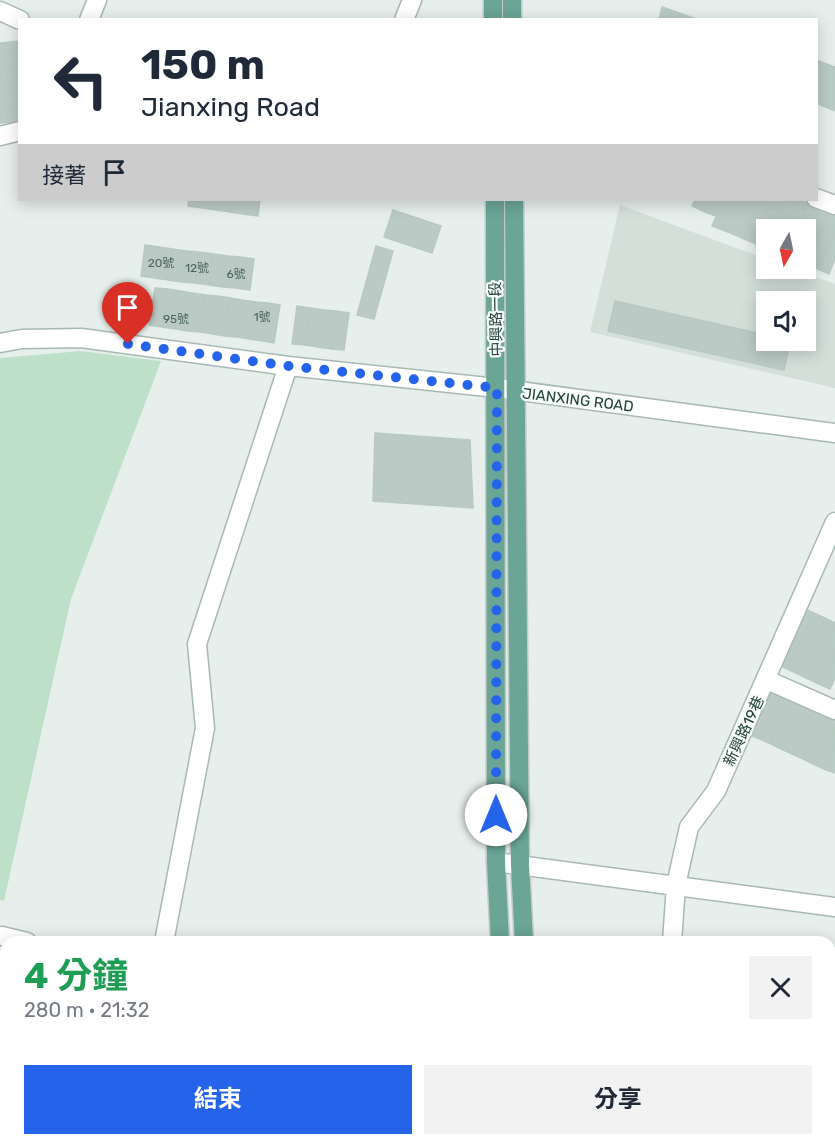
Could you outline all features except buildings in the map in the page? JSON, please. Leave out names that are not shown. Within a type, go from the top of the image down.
[{"type":"main road","points":[[493,0],[493,18]]},
{"type":"main road","points":[[512,0],[512,18]]},
{"type":"main road","name":"中興路一段","points":[[495,201],[496,862],[500,936]]},
{"type":"main road","name":"中興路一段","points":[[514,201],[518,392],[520,865],[524,936]]},
{"type":"street","points":[[90,18],[97,0]]},
{"type":"street","points":[[405,18],[412,0]]},
{"type":"street","points":[[0,11],[18,19]]},
{"type":"street","points":[[0,136],[18,131]]},
{"type":"street","points":[[818,199],[835,205]]},
{"type":"street","name":"JIANXING ROAD","points":[[0,343],[22,339],[81,338],[288,366],[497,388],[835,433]]},
{"type":"street","points":[[165,936],[205,728],[196,644],[288,366]]},
{"type":"street","name":"新興路19巷","points":[[672,936],[676,885],[689,827],[716,791],[835,522]]},
{"type":"street","points":[[767,680],[835,710]]},
{"type":"street","points":[[496,862],[835,907]]},
{"type":"shaded area","points":[[620,205],[756,255],[756,279],[816,277],[835,284],[835,388],[590,332]]},
{"type":"green space","points":[[81,351],[161,361],[71,599],[4,901],[0,900],[0,358]]},
{"type":"route","points":[[128,344],[288,366],[497,388],[496,815]]}]
